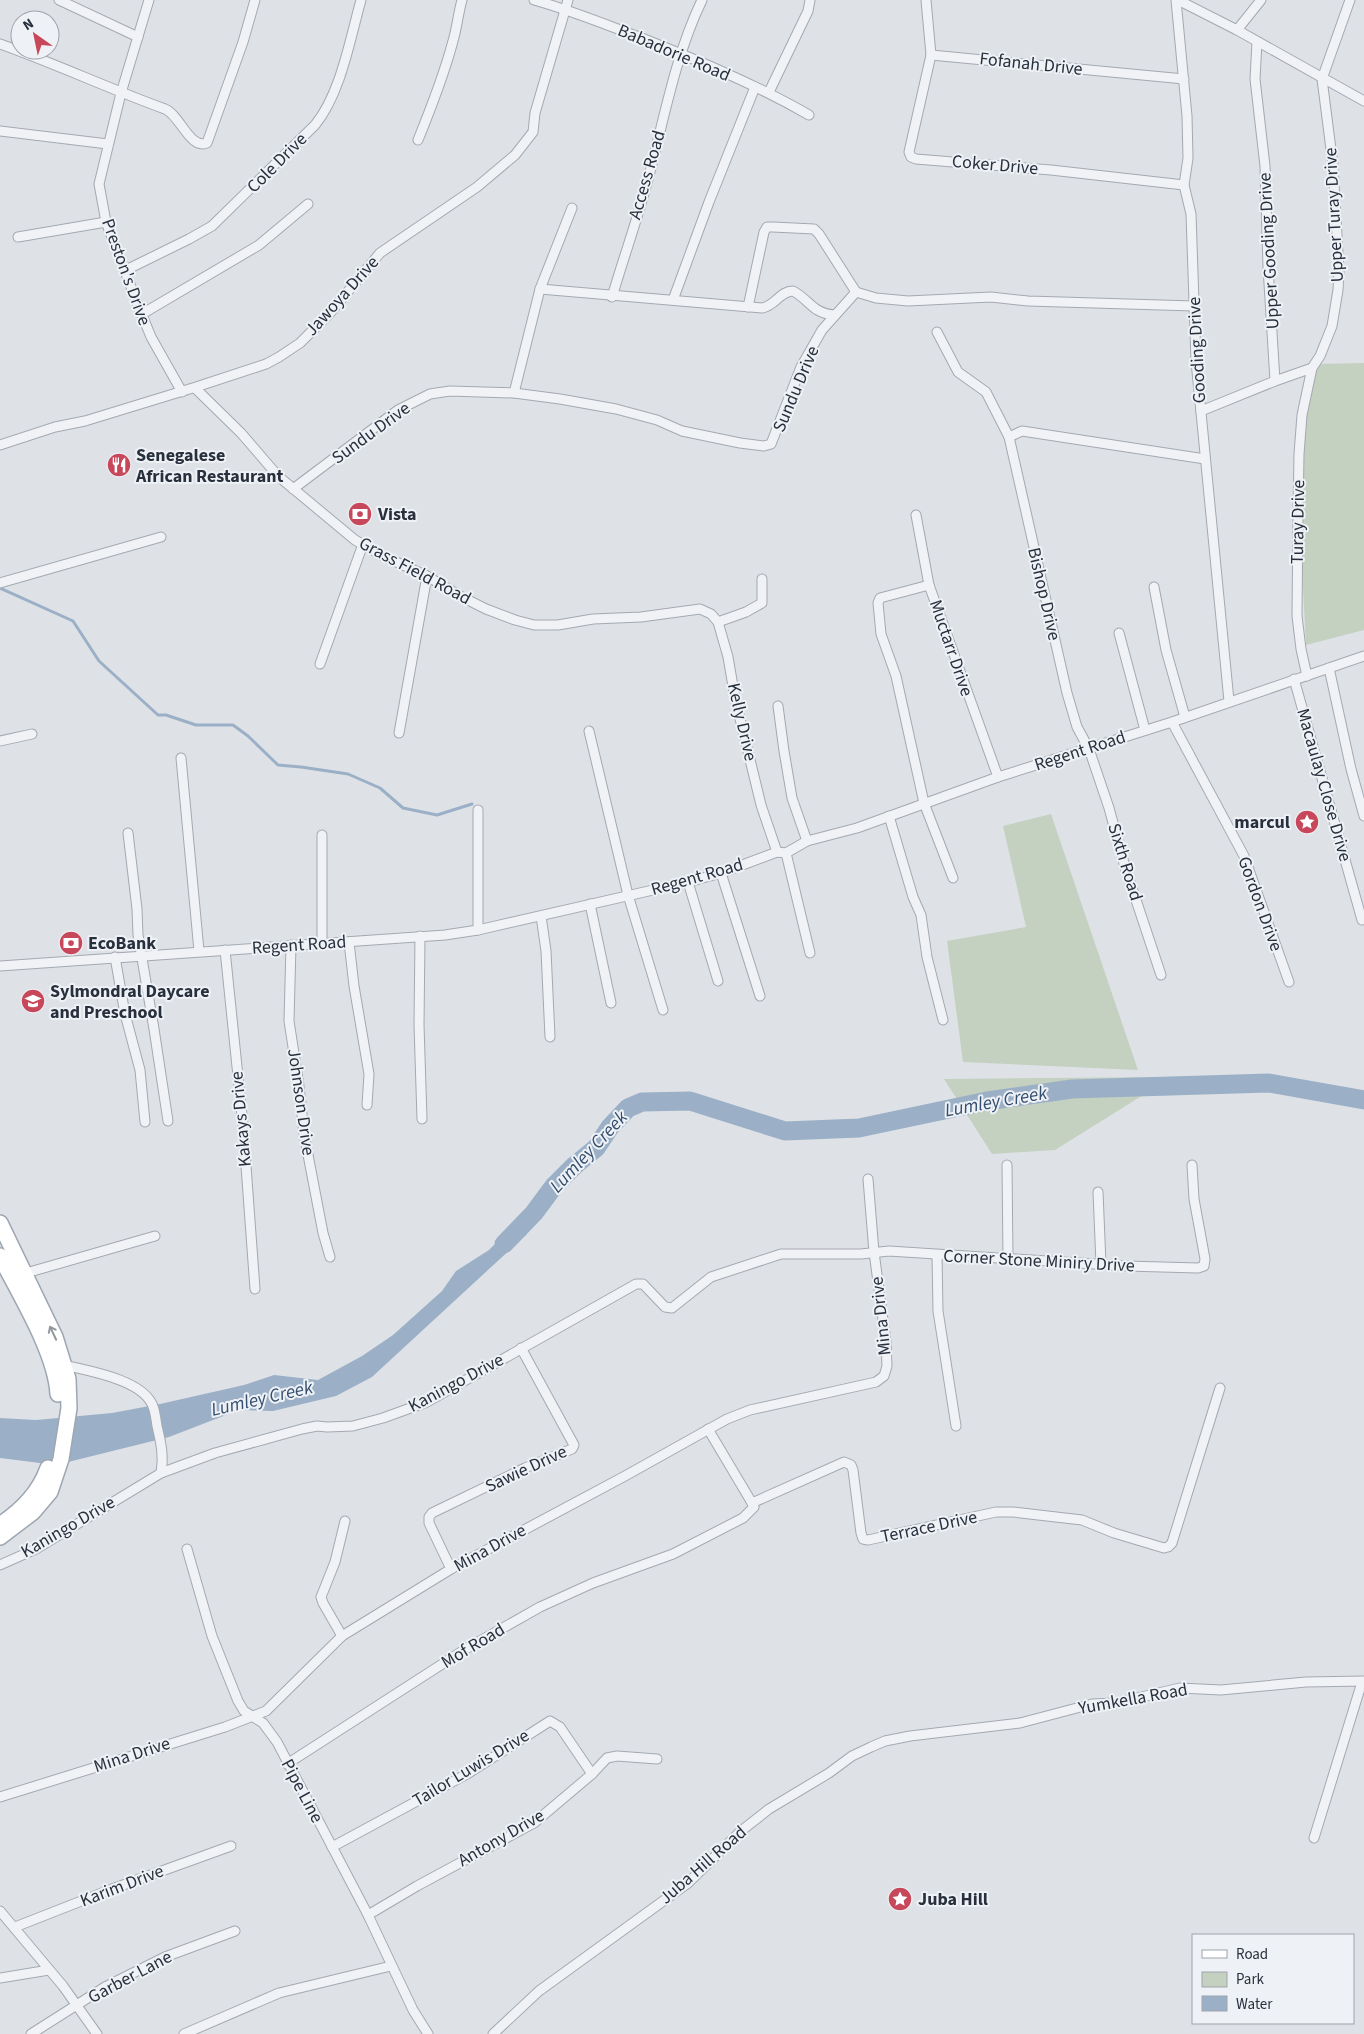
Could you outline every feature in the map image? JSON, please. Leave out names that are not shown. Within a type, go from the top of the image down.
[{"type":"main road","points":[[0,1223],[55,1338],[69,1408],[61,1459],[46,1488],[33,1512],[0,1537]]},
{"type":"main road","points":[[0,1256],[63,1375]]},
{"type":"main road","points":[[0,1524],[46,1488]]},
{"type":"street","points":[[58,0],[138,37]]},
{"type":"street","name":"Preston's Drive","points":[[149,0],[120,93],[99,184],[106,222],[151,337],[182,392]]},
{"type":"street","points":[[0,44],[56,64],[120,93],[170,111],[177,117],[190,137],[200,144],[207,143],[244,42],[255,0]]},
{"type":"street","name":"Cole Drive","points":[[126,270],[212,226],[315,125],[326,109],[342,68],[361,0]]},
{"type":"street","points":[[418,140],[453,40],[462,0]]},
{"type":"street","name":"Babadorie Road","points":[[534,0],[566,4],[769,92],[809,115]]},
{"type":"street","name":"Access Road","points":[[612,296],[651,167],[680,53],[691,22],[702,0]]},
{"type":"street","points":[[769,92],[808,11],[810,0]]},
{"type":"street","points":[[926,0],[932,55]]},
{"type":"street","points":[[1177,0],[1237,30],[1364,101]]},
{"type":"street","name":"Gooding Drive","points":[[1177,0],[1184,79],[1188,158],[1184,185],[1191,214],[1196,361],[1229,701]]},
{"type":"street","points":[[1237,30],[1261,0]]},
{"type":"street","points":[[1322,79],[1350,0]]},
{"type":"street","name":"Jawoya Drive","points":[[0,445],[182,392],[266,364],[300,343],[330,313],[380,253],[399,238],[477,187],[515,155],[533,132],[535,113],[566,4]]},
{"type":"street","name":"Upper Gooding Drive","points":[[1257,42],[1255,79],[1265,166],[1268,267],[1275,381]]},
{"type":"street","name":"Fofanah Drive","points":[[932,55],[1184,79]]},
{"type":"street","name":"Coker Drive","points":[[932,55],[909,152],[911,157],[1184,185]]},
{"type":"street","name":"Upper Turay Drive","points":[[1312,368],[1320,356],[1332,326],[1339,271],[1332,165],[1322,79]]},
{"type":"street","points":[[673,300],[709,202],[755,87]]},
{"type":"street","points":[[0,131],[108,144]]},
{"type":"street","points":[[142,314],[259,246],[308,204]]},
{"type":"street","points":[[514,392],[540,290],[572,208]]},
{"type":"street","points":[[18,237],[106,222]]},
{"type":"street","points":[[748,307],[764,232],[768,227],[772,226],[814,229],[856,292],[876,298],[908,301],[991,297],[1028,301],[1194,306]]},
{"type":"street","points":[[540,290],[748,307],[766,307],[785,293],[793,291],[816,311],[834,316]]},
{"type":"street","name":"Sundu Drive","points":[[293,489],[390,416],[420,398],[450,391],[514,392],[616,409],[657,420],[682,431],[740,443],[764,446],[771,444],[801,367],[822,330],[856,292]]},
{"type":"street","name":"Bishop Drive","points":[[937,332],[958,372],[986,392],[1009,437],[1067,693],[1077,727],[1089,748]]},
{"type":"street","points":[[1200,411],[1312,368]]},
{"type":"street","name":"Turay Drive","points":[[1307,676],[1297,616],[1298,513],[1302,415],[1312,368]]},
{"type":"street","name":"Grass Field Road","points":[[196,389],[241,433],[278,476],[321,513],[363,544],[427,576],[486,609],[515,620],[534,624],[558,625],[593,619],[641,617],[700,609],[711,614],[718,622]]},
{"type":"street","points":[[1009,437],[1022,431],[1205,459]]},
{"type":"street","name":"Muctarr Drive","points":[[916,515],[929,585],[998,777]]},
{"type":"street","points":[[0,583],[160,536]]},
{"type":"street","points":[[320,664],[363,544]]},
{"type":"street","points":[[399,733],[427,576]]},
{"type":"street","points":[[718,622],[746,612],[762,603],[762,579]]},
{"type":"street","points":[[929,585],[880,598],[878,603],[881,634],[896,676],[924,803],[953,878]]},
{"type":"street","points":[[1154,587],[1166,650],[1186,717]]},
{"type":"street","name":"Kelly Drive","points":[[718,622],[728,657],[735,698],[761,805],[781,853],[810,953]]},
{"type":"street","points":[[1120,634],[1144,730]]},
{"type":"street","name":"Regent Road","points":[[0,966],[420,936],[478,930],[541,916],[721,873],[781,853],[807,842],[857,828],[998,777],[1172,722],[1364,656]]},
{"type":"street","points":[[1329,668],[1350,769],[1364,816]]},
{"type":"street","name":"Macaulay Close Drive","points":[[1294,679],[1362,920]]},
{"type":"street","points":[[778,706],[792,798],[807,842]]},
{"type":"street","name":"Gordon Drive","points":[[1172,722],[1244,856],[1289,982]]},
{"type":"street","points":[[589,731],[628,895],[662,1010]]},
{"type":"street","points":[[0,740],[32,734]]},
{"type":"street","name":"Sixth Road","points":[[1089,748],[1161,975]]},
{"type":"street","points":[[180,758],[199,951]]},
{"type":"street","points":[[478,810],[478,930]]},
{"type":"street","points":[[889,816],[913,897],[921,914],[927,957],[943,1020]]},
{"type":"street","points":[[128,833],[141,955],[168,1121]]},
{"type":"street","points":[[322,835],[322,942]]},
{"type":"street","points":[[721,873],[760,996]]},
{"type":"street","points":[[688,882],[718,980]]},
{"type":"street","points":[[590,904],[611,1003]]},
{"type":"street","points":[[541,916],[547,960],[550,1037]]},
{"type":"street","points":[[420,936],[419,1025],[422,1119]]},
{"type":"street","points":[[349,942],[357,1010],[369,1074],[367,1105]]},
{"type":"street","name":"Johnson Drive","points":[[291,945],[289,1021],[304,1134],[319,1216],[330,1257]]},
{"type":"street","name":"Kakays Drive","points":[[224,950],[242,1117],[252,1238],[254,1289]]},
{"type":"street","points":[[115,957],[126,1014],[140,1070],[144,1122]]},
{"type":"street","points":[[1007,1165],[1008,1259]]},
{"type":"street","name":"Corner Stone Miniry Drive","points":[[874,1252],[889,1251],[1198,1268],[1204,1266],[1205,1259],[1194,1199],[1192,1165]]},
{"type":"street","points":[[868,1179],[874,1252]]},
{"type":"street","points":[[1098,1192],[1102,1264]]},
{"type":"street","points":[[26,1274],[155,1236]]},
{"type":"street","name":"Kaningo Drive","points":[[0,1565],[36,1549],[161,1473],[215,1452],[316,1426],[353,1426],[384,1418],[427,1402],[636,1284],[643,1284],[665,1307],[672,1308],[711,1277],[781,1254],[874,1252]]},
{"type":"street","name":"Mina Drive","points":[[0,1797],[254,1717],[275,1704],[295,1681],[342,1636],[451,1569],[625,1476],[708,1429],[750,1410],[862,1387],[876,1382],[884,1376],[887,1366],[886,1342],[874,1252]]},
{"type":"street","points":[[937,1255],[938,1311],[956,1426]]},
{"type":"street","name":"Sawie Drive","points":[[451,1569],[429,1523],[428,1517],[432,1513],[525,1468],[572,1449],[574,1445],[521,1348]]},
{"type":"street","points":[[63,1375],[111,1377],[142,1392],[151,1403],[161,1443],[163,1462],[161,1473]]},
{"type":"street","name":"Terrace Drive","points":[[752,1503],[844,1462],[851,1465],[853,1470],[861,1533],[863,1538],[868,1540],[996,1512],[1013,1512],[1082,1520],[1114,1533],[1164,1548],[1172,1543],[1220,1388]]},
{"type":"street","points":[[708,1429],[752,1503]]},
{"type":"street","name":"Mof Road","points":[[287,1764],[464,1650],[540,1607],[593,1583],[673,1554],[743,1518],[752,1511],[754,1507],[752,1503]]},
{"type":"street","points":[[342,1636],[322,1603],[321,1597],[335,1562],[345,1521]]},
{"type":"street","name":"Pipe Line","points":[[187,1549],[212,1636],[238,1701],[244,1711],[263,1723],[277,1742],[368,1916],[413,2010],[428,2034]]},
{"type":"street","name":"Yumkella Road","points":[[933,1734],[1020,1724],[1092,1704],[1116,1703],[1180,1688],[1221,1690],[1306,1682],[1363,1682]]},
{"type":"street","points":[[1314,1838],[1363,1682]]},
{"type":"street","name":"Tailor Luwis Drive","points":[[332,1847],[467,1774],[550,1721],[560,1727],[592,1774]]},
{"type":"street","name":"Juba Hill Road","points":[[492,2034],[539,1991],[688,1883],[741,1831],[769,1809],[829,1773],[852,1756],[871,1747],[885,1741],[933,1734]]},
{"type":"street","name":"Antony Drive","points":[[368,1916],[417,1886],[534,1823],[592,1774],[606,1758],[617,1756],[657,1759]]},
{"type":"street","name":"Karim Drive","points":[[14,1928],[112,1889],[231,1846]]},
{"type":"street","points":[[0,1911],[77,2005],[97,2034]]},
{"type":"street","name":"Garber Lane","points":[[31,2034],[105,1987],[165,1956],[235,1931]]},
{"type":"street","points":[[184,2034],[279,1993],[391,1966]]},
{"type":"street","points":[[0,1978],[49,1970]]},
{"type":"green space","points":[[1364,363],[1364,630],[1306,645],[1301,550],[1304,420],[1316,364]]},
{"type":"green space","points":[[1051,814],[1138,1070],[963,1062],[947,941],[1026,927],[1003,826]]},
{"type":"green space","points":[[1172,1077],[1055,1150],[992,1154],[944,1079]]},
{"type":"water","points":[[517,1222],[527,1234],[372,1377],[336,1396],[273,1411],[239,1410],[169,1437],[56,1465],[0,1458],[0,1418],[36,1420],[112,1413],[244,1385],[274,1375],[318,1380],[362,1356],[393,1335],[442,1291],[456,1271],[489,1250]]},
{"type":"waterway","points":[[0,588],[73,621],[99,661],[158,715],[166,715],[196,725],[233,725],[248,736],[278,765],[348,774],[380,788],[403,808],[437,815],[472,804]]},
{"type":"waterway","name":"Lumley Creek","points":[[504,1244],[534,1213],[554,1186],[596,1148],[610,1127],[628,1108],[642,1102],[690,1101],[785,1131],[859,1128],[987,1101],[1072,1089],[1269,1083],[1364,1100]]},
{"type":"place","name":"Senegalese African Restaurant","points":[[119,465]]},
{"type":"place","name":"Vista","points":[[360,514]]},
{"type":"place","name":"marcul","points":[[1307,822]]},
{"type":"place","name":"EcoBank","points":[[71,943]]},
{"type":"place","name":"Sylmondral Daycare and Preschool","points":[[33,1001]]},
{"type":"place","name":"Juba Hill","points":[[900,1899]]}]
